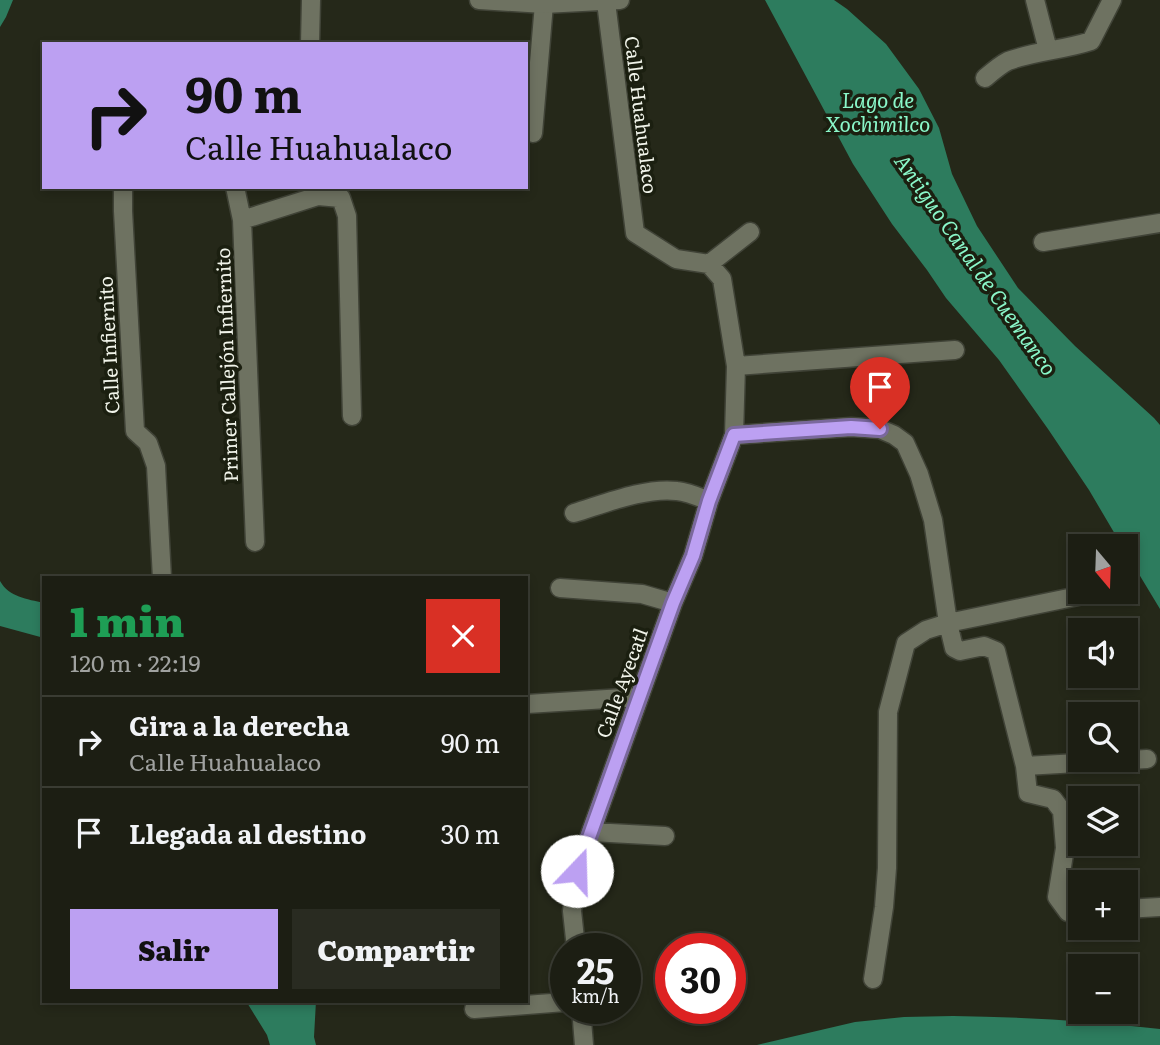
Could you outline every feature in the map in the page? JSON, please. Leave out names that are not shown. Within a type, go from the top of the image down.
[{"type":"street","points":[[310,42],[311,0]]},
{"type":"street","points":[[479,0],[544,4],[613,1]]},
{"type":"street","points":[[1035,0],[1048,50]]},
{"type":"street","points":[[985,78],[1006,62],[1048,50],[1072,48],[1091,41],[1112,0]]},
{"type":"street","name":"Calle Huahualaco","points":[[613,1],[635,233],[676,259],[709,264]]},
{"type":"street","points":[[533,134],[544,4]]},
{"type":"street","name":"Calle Infiernito","points":[[123,189],[135,431],[148,443],[156,466],[162,576]]},
{"type":"street","name":"Primer Callejón Infiernito","points":[[235,189],[242,220],[254,542]]},
{"type":"street","points":[[242,220],[317,196],[341,198],[347,216],[352,415]]},
{"type":"street","points":[[1043,242],[1160,223]]},
{"type":"street","points":[[709,264],[750,232]]},
{"type":"street","name":"Calle Ayecatl","points":[[574,933],[572,911],[577,871],[673,603],[693,556],[709,501],[734,435],[736,366],[722,279],[709,264]]},
{"type":"street","points":[[736,366],[955,350]]},
{"type":"street","points":[[734,435],[851,427],[880,429],[905,443],[919,474],[933,520],[954,648],[960,651],[984,646],[996,651],[1025,766],[1028,793],[1053,799],[1062,811],[1065,848],[1057,897],[1068,907]]},
{"type":"street","points":[[574,513],[652,492],[678,491],[709,501]]},
{"type":"street","points":[[560,588],[642,594],[673,603]]},
{"type":"street","points":[[873,979],[887,869],[888,712],[906,643],[926,630],[948,623],[1068,598]]},
{"type":"street","points":[[528,704],[639,697]]},
{"type":"street","points":[[1025,766],[1147,759]]},
{"type":"street","points":[[592,832],[665,836]]},
{"type":"street","points":[[1138,908],[1160,907]]},
{"type":"street","points":[[474,1009],[550,1003]]},
{"type":"street","points":[[582,1024],[584,1045]]},
{"type":"water","points":[[0,0],[13,0],[0,27]]},
{"type":"water","name":"Lago de Xochimilco","points":[[765,0],[834,0],[886,44],[919,89],[939,128],[952,174],[977,226],[1018,288],[1075,346],[1160,425],[1160,609],[1138,573],[1138,534],[1115,534],[1048,429],[999,360],[946,298],[892,224],[853,164]]},
{"type":"water","points":[[0,581],[13,594],[42,602],[42,637],[0,626]]},
{"type":"water","points":[[247,1003],[316,1003],[316,1045],[270,1045],[267,1035]]},
{"type":"water","points":[[904,1017],[1005,1017],[1068,1021],[1068,1024],[1108,1024],[1160,1029],[1160,1045],[757,1045],[855,1022]]},
{"type":"route","points":[[577,871],[673,603],[693,556],[709,501],[734,435],[851,427],[880,429]]},
{"type":"water label","name":"Antiguo Canal de Cuemanco","points":[[975,265]]}]
